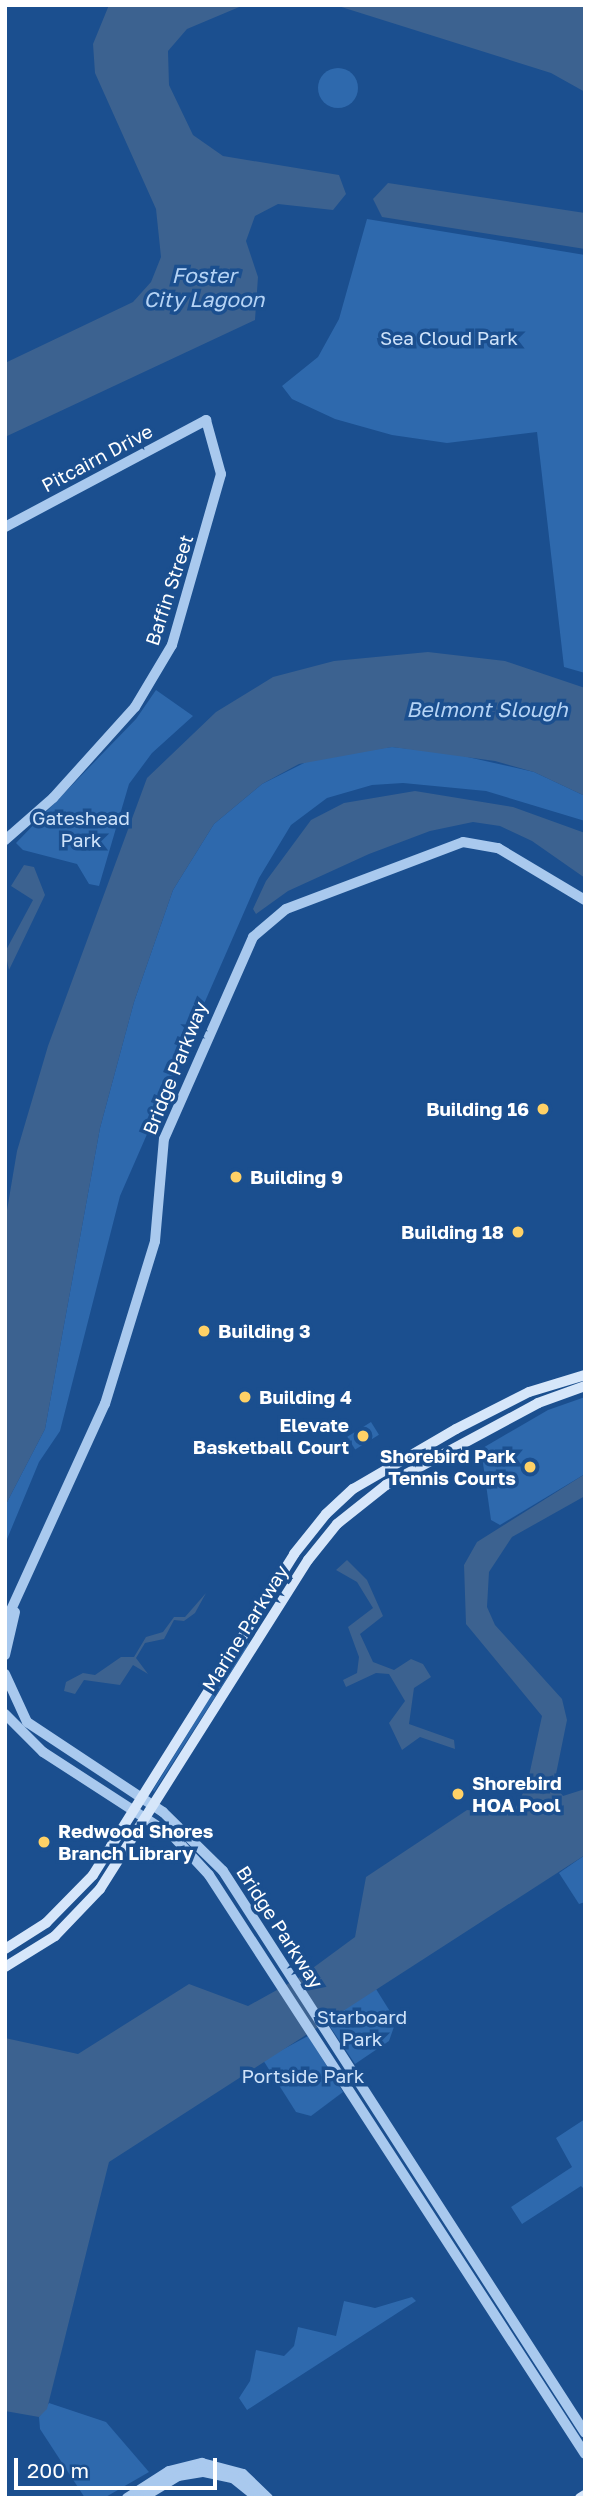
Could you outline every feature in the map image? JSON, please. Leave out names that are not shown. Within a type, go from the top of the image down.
[{"type":"main road","name":"Marine Parkway","points":[[5,1949],[46,1923],[85,1884],[135,1809],[294,1554],[335,1505],[456,1429],[529,1392],[585,1375]]},
{"type":"main road","name":"Marine Parkway","points":[[5,1967],[49,1941],[85,1908],[147,1817],[308,1560],[337,1524],[386,1485],[538,1403],[585,1386]]},
{"type":"street","name":"Pitcairn Drive","points":[[5,527],[206,420]]},
{"type":"street","name":"Baffin Street","points":[[5,840],[53,798],[126,717],[166,656],[221,474],[206,420]]},
{"type":"street","name":"Bridge Parkway","points":[[5,1623],[16,1605],[82,1462],[126,1339],[155,1241],[164,1139],[253,937],[286,909],[463,842],[498,848],[585,900]]},
{"type":"street","name":"Bridge Parkway","points":[[5,1655],[16,1605]]},
{"type":"street","name":"Bridge Parkway","points":[[5,1674],[14,1703],[35,1730],[154,1806],[204,1849],[258,1924],[585,2433]]},
{"type":"street","name":"Bridge Parkway","points":[[5,1714],[43,1752],[147,1817],[194,1856],[246,1931],[585,2454]]},
{"type":"street","points":[[127,2498],[169,2471],[202,2463],[237,2470],[268,2498]]},
{"type":"street","points":[[142,2498],[178,2476],[204,2472],[239,2481],[258,2498]]},
{"type":"green space","points":[[338,68],[346,69],[352,74],[357,80],[357,96],[352,102],[346,107],[338,108],[330,107],[324,102],[319,96],[318,88],[319,80],[324,74],[330,69]]},
{"type":"green space","name":"Sea Cloud Park","points":[[367,219],[585,255],[585,673],[564,667],[537,432],[447,443],[392,435],[335,419],[292,399],[282,386],[318,357],[339,319]]},
{"type":"green space","name":"Gateshead Park","points":[[156,690],[193,716],[152,753],[129,784],[99,886],[89,884],[77,864],[23,850],[16,843],[136,719]]},
{"type":"green space","points":[[392,747],[450,753],[534,772],[585,796],[585,821],[486,791],[403,783],[372,785],[327,798],[291,825],[259,878],[120,1196],[60,1431],[39,1462],[5,1544],[5,1506],[45,1429],[100,1128],[134,1002],[173,890],[214,824],[262,784],[318,756]]},
{"type":"green space","points":[[585,1397],[585,1474],[500,1525],[491,1520],[481,1449],[548,1410]]},
{"type":"green space","name":"Elevate Basketball Court","points":[[371,1422],[379,1435],[355,1450],[347,1437]]},
{"type":"green space","points":[[245,1641],[249,1644],[154,1792],[153,1790]]},
{"type":"green space","points":[[585,1855],[585,1902],[579,1904],[559,1873]]},
{"type":"green space","name":"Starboard Park","points":[[376,1989],[396,2021],[389,2041],[355,2064],[325,2019]]},
{"type":"green space","name":"Portside Park","points":[[308,2036],[343,2092],[311,2116],[296,2112],[263,2060]]},
{"type":"green space","points":[[585,2119],[585,2190],[581,2186],[522,2224],[511,2207],[572,2167],[556,2138]]},
{"type":"green space","points":[[412,2297],[416,2301],[247,2410],[239,2398],[250,2381],[256,2350],[284,2356],[294,2346],[298,2327],[336,2336],[344,2301],[375,2308]]},
{"type":"green space","points":[[49,2403],[106,2422],[149,2472],[104,2498],[85,2498],[40,2429],[39,2417]]},
{"type":"water","name":"Foster City Lagoon","points":[[109,5],[244,5],[187,29],[168,51],[169,85],[193,135],[223,156],[339,175],[346,194],[333,210],[278,204],[255,216],[246,241],[258,277],[255,320],[5,437],[5,363],[133,302],[151,282],[161,257],[156,209],[95,73],[93,44]]},
{"type":"water","points":[[335,5],[585,5],[585,92],[551,73]]},
{"type":"water","points":[[388,183],[585,213],[585,249],[382,217],[373,199]]},
{"type":"water","name":"Belmont Slough","points":[[428,652],[505,661],[585,688],[585,796],[534,772],[495,761],[392,747],[299,764],[262,784],[214,824],[173,890],[134,1002],[100,1128],[45,1429],[5,1506],[5,1222],[17,1151],[48,1046],[147,778],[216,712],[273,677],[334,661]]},
{"type":"water","points":[[415,791],[513,807],[585,833],[585,878],[532,841],[500,826],[473,822],[430,831],[369,854],[288,891],[256,914],[253,909],[266,881],[311,820],[344,803]]},
{"type":"water","points":[[24,865],[34,867],[45,895],[9,970],[5,952],[33,900],[11,886]]},
{"type":"water","points":[[585,1474],[585,1496],[512,1537],[489,1572],[487,1607],[495,1625],[562,1699],[567,1720],[554,1784],[563,1796],[585,1789],[585,1855],[109,2162],[47,2409],[39,2417],[5,2411],[5,2038],[78,2054],[189,1984],[248,2006],[302,1976],[355,1937],[366,1877],[467,1810],[500,1813],[516,1807],[527,1785],[542,1716],[466,1624],[464,1565],[477,1542]]},
{"type":"water","points":[[347,1560],[367,1580],[383,1616],[360,1634],[373,1662],[394,1670],[411,1659],[423,1664],[431,1677],[414,1688],[409,1724],[454,1740],[455,1749],[420,1737],[402,1750],[389,1723],[405,1701],[389,1674],[376,1673],[346,1687],[343,1680],[357,1673],[359,1657],[348,1627],[373,1608],[357,1582],[336,1570]]},
{"type":"water","points":[[206,1593],[195,1613],[184,1621],[174,1620],[164,1639],[145,1643],[136,1658],[148,1674],[133,1665],[120,1685],[84,1680],[75,1694],[64,1691],[66,1682],[83,1673],[95,1675],[121,1657],[134,1657],[146,1637],[163,1632],[174,1617],[185,1617]]},
{"type":"place","name":"Building 16","points":[[543,1109]]},
{"type":"place","name":"Building 9","points":[[236,1177]]},
{"type":"place","name":"Building 18","points":[[518,1232]]},
{"type":"place","name":"Building 3","points":[[204,1331]]},
{"type":"place","name":"Building 4","points":[[245,1397]]},
{"type":"place","name":"Elevate Basketball Court","points":[[363,1436]]},
{"type":"place","name":"Shorebird Park Tennis Courts","points":[[530,1467]]},
{"type":"place","name":"Shorebird HOA Pool","points":[[458,1794]]},
{"type":"place","name":"Redwood Shores Branch Library","points":[[44,1842]]}]
